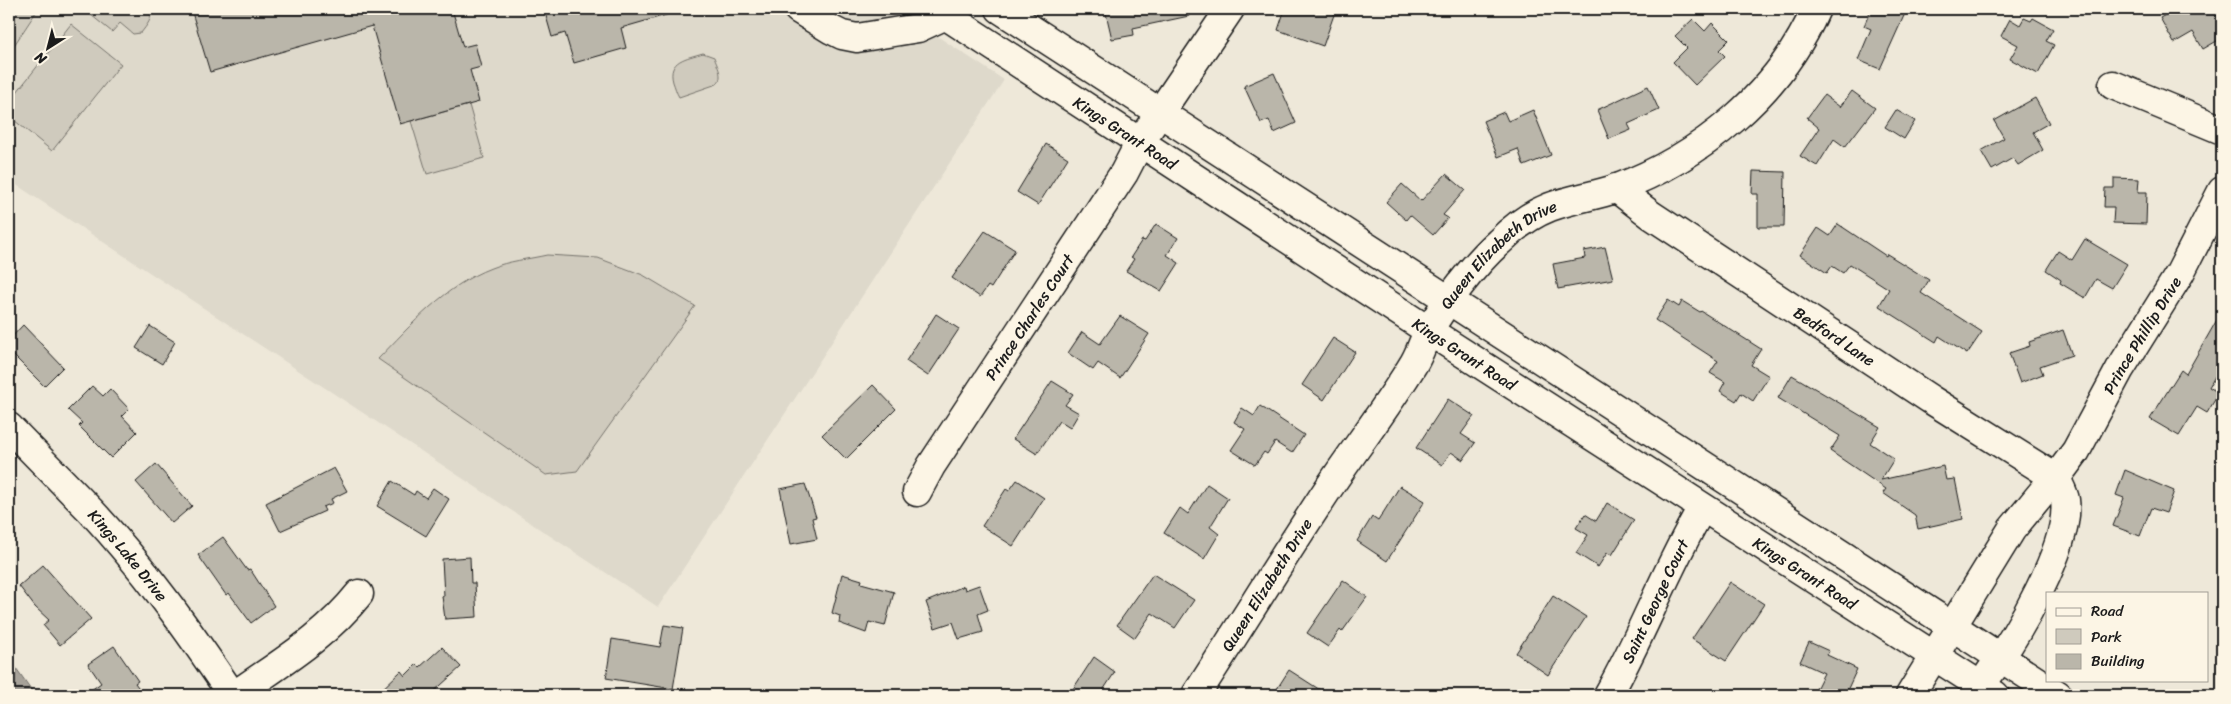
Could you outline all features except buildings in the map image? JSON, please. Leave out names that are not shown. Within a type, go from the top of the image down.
[{"type":"street","points":[[798,9],[842,35],[857,38],[918,28],[941,12]]},
{"type":"street","points":[[1000,9],[2058,695]]},
{"type":"street","name":"Prince Charles Court","points":[[917,492],[931,466],[1124,173],[1140,142],[1230,9]]},
{"type":"street","name":"Queen Elizabeth Drive","points":[[1196,695],[1328,489],[1415,361],[1429,331],[1450,300],[1498,242],[1522,223],[1549,207],[1616,188],[1657,171],[1689,153],[1726,128],[1756,98],[1788,58],[1816,9]]},
{"type":"street","name":"Kings Grant Road","points":[[941,12],[1429,331],[1933,656],[1983,692]]},
{"type":"street","points":[[2113,85],[2222,130]]},
{"type":"street","name":"Bedford Lane","points":[[1616,188],[1659,220],[1930,399],[2056,478]]},
{"type":"street","name":"Prince Phillip Drive","points":[[1910,695],[2012,529],[2056,478],[2076,451],[2120,369],[2180,273],[2222,190]]},
{"type":"street","name":"Kings Lake Drive","points":[[9,427],[92,512],[145,575],[234,695]]},
{"type":"street","points":[[1983,692],[2000,658],[2024,621],[2041,586],[2061,534],[2065,514],[2065,498],[2056,478]]},
{"type":"street","name":"Saint George Court","points":[[1608,695],[1622,671],[1683,539],[1702,508]]},
{"type":"street","points":[[234,695],[322,634],[342,615],[359,594]]},
{"type":"shaded area","points":[[38,9],[896,9],[1004,80],[658,607],[9,180],[9,53]]},
{"type":"shaded area","points":[[9,658],[35,695],[9,695]]},
{"type":"green space","points":[[9,9],[38,9],[9,53]]},
{"type":"green space","points":[[92,9],[150,9],[151,16],[141,33],[133,34],[120,23],[112,32],[91,15]]},
{"type":"green space","points":[[71,24],[121,64],[52,151],[9,116],[9,102]]},
{"type":"green space","points":[[703,53],[714,57],[719,71],[719,81],[717,84],[679,97],[673,82],[673,69],[680,61]]},
{"type":"green space","points":[[469,105],[484,158],[427,174],[411,121]]},
{"type":"green space","points":[[547,255],[598,258],[643,275],[695,306],[577,471],[546,475],[378,359],[430,307],[444,295],[475,275],[511,262]]}]
